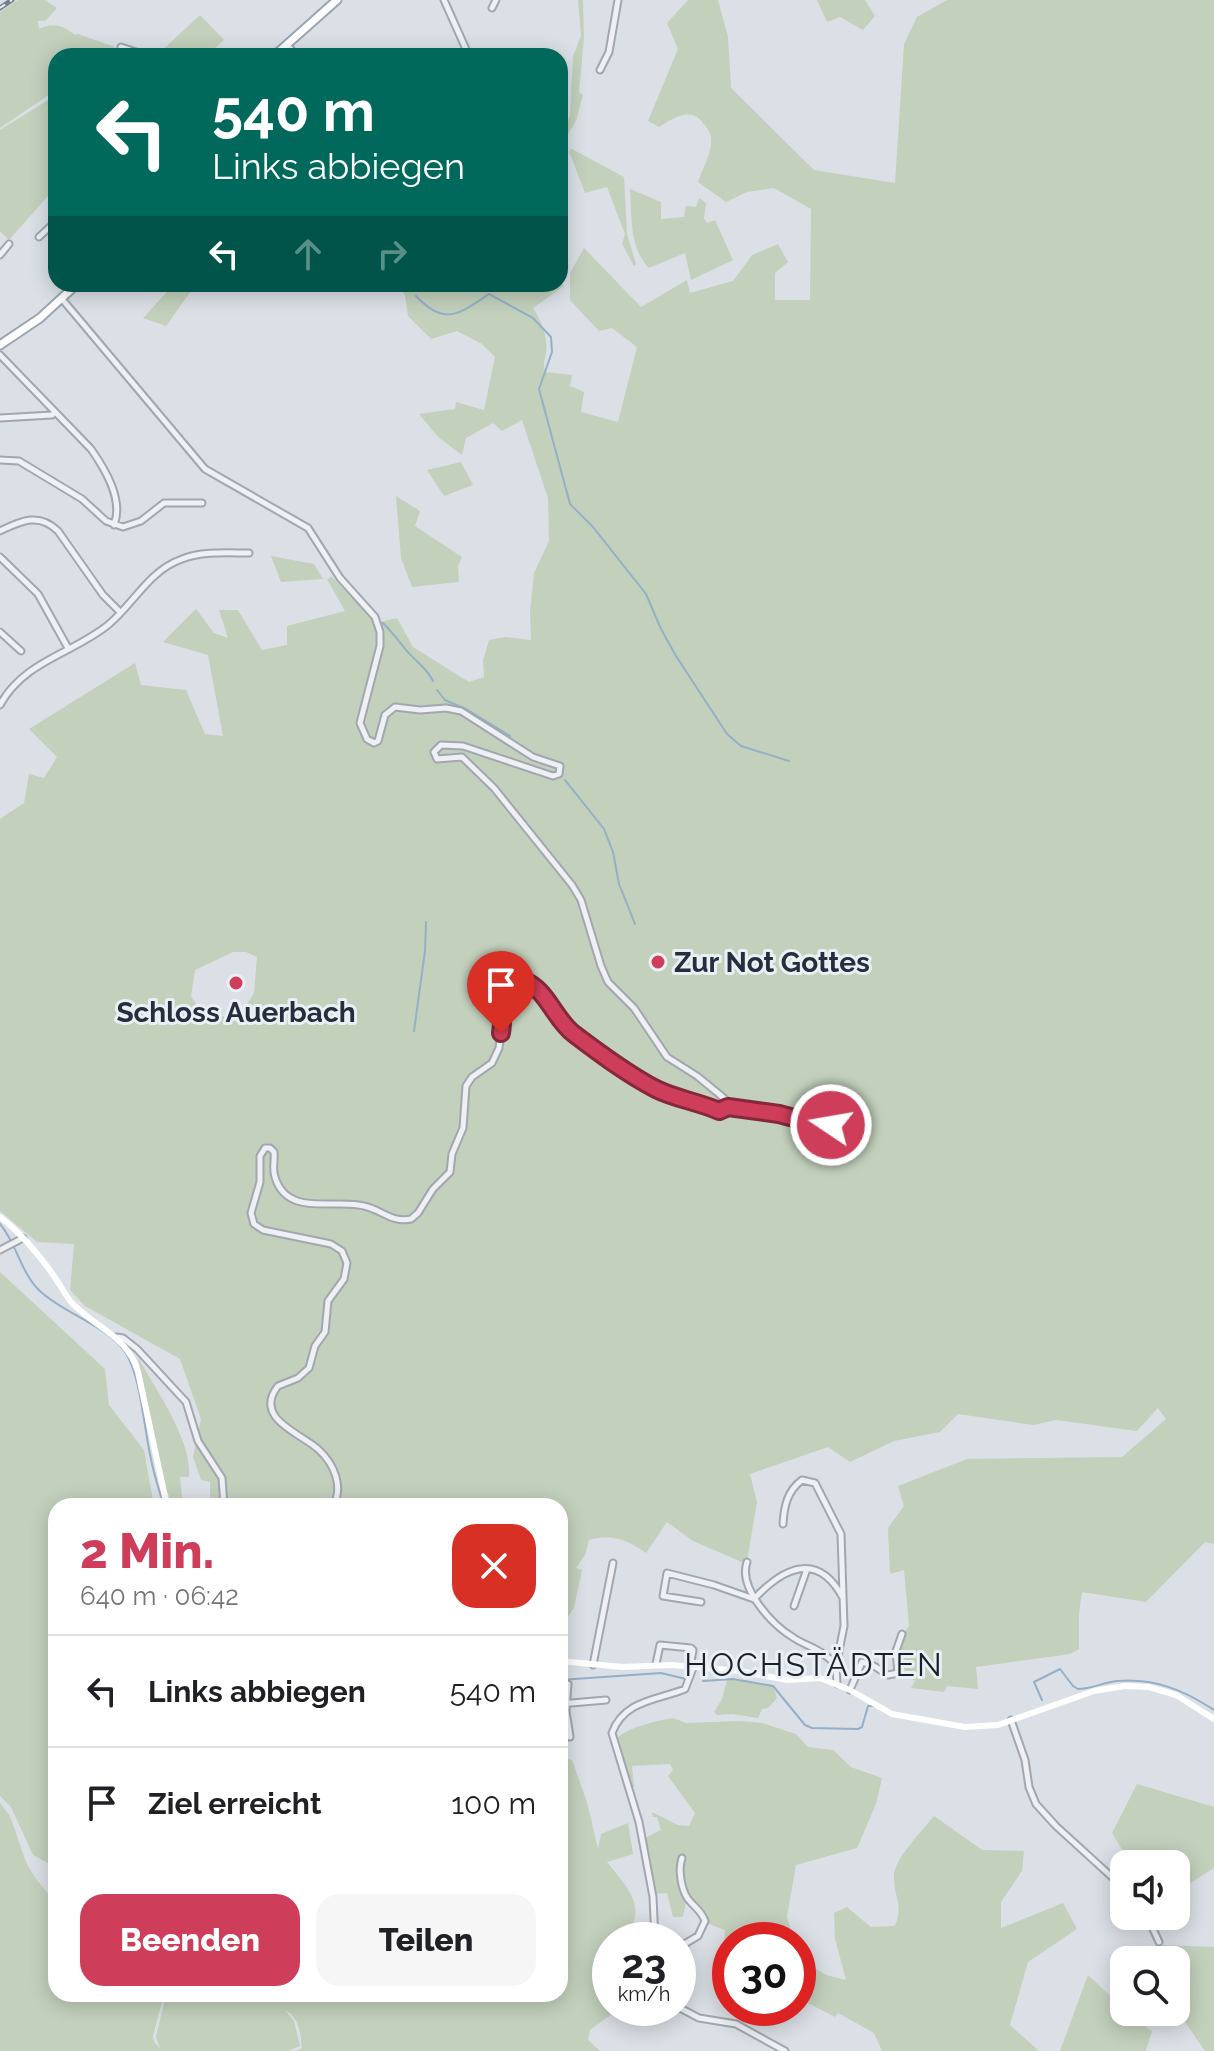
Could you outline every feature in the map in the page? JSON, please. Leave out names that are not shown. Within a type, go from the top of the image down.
[{"type":"main road","points":[[283,48],[337,0]]},
{"type":"main road","points":[[0,345],[40,318],[69,292]]},
{"type":"main road","points":[[0,1217],[72,1303],[128,1349],[136,1366],[165,1498]]},
{"type":"main road","points":[[568,1662],[622,1667],[656,1664],[740,1671],[787,1680],[820,1678],[850,1690],[892,1714],[965,1727],[998,1725],[1094,1691],[1125,1686],[1149,1687],[1176,1695],[1214,1719]]},
{"type":"street","points":[[444,0],[465,48]]},
{"type":"street","points":[[492,8],[496,0]]},
{"type":"street","points":[[600,70],[609,52],[618,0]]},
{"type":"street","points":[[287,44],[290,48]]},
{"type":"street","points":[[39,237],[48,229]]},
{"type":"street","points":[[0,255],[9,244]]},
{"type":"street","points":[[62,299],[205,469],[308,528],[340,578],[375,617],[380,646],[360,723],[367,739],[374,743],[378,741],[385,715],[395,707],[425,711],[451,709],[466,714],[539,760],[558,764],[561,770],[553,776],[463,746],[441,745],[434,754],[440,760],[462,757],[494,788],[577,892],[608,982],[634,1008],[661,1050],[719,1094],[728,1107]]},
{"type":"street","points":[[0,355],[102,464],[114,493],[117,517],[114,525]]},
{"type":"street","points":[[0,418],[52,415],[55,412]]},
{"type":"street","points":[[0,460],[19,461],[82,499],[114,525],[133,526],[164,503],[202,503]]},
{"type":"street","points":[[0,531],[26,520],[38,519],[50,523],[103,595],[121,612]]},
{"type":"street","points":[[0,705],[10,686],[108,625],[148,580],[181,559],[210,553],[249,553]]},
{"type":"street","points":[[0,557],[38,594],[68,648]]},
{"type":"street","points":[[0,632],[21,651]]},
{"type":"street","points":[[336,1498],[339,1488],[335,1473],[319,1449],[285,1428],[274,1411],[272,1398],[278,1386],[298,1378],[311,1365],[315,1346],[325,1332],[328,1301],[344,1279],[347,1263],[342,1251],[331,1244],[263,1230],[254,1224],[251,1213],[261,1177],[261,1152],[267,1148],[272,1150],[276,1180],[285,1193],[294,1199],[320,1205],[362,1205],[400,1220],[415,1217],[433,1189],[448,1176],[463,1128],[466,1086],[472,1077],[495,1060],[506,991],[519,981],[535,986],[560,1021],[572,1032],[646,1083],[666,1093],[719,1111],[728,1107],[779,1114],[824,1126],[836,1124]]},
{"type":"street","points":[[0,1250],[20,1240]]},
{"type":"street","points":[[116,1337],[123,1338],[137,1349],[186,1402],[198,1441],[222,1478],[223,1498]]},
{"type":"street","points":[[783,1524],[786,1502],[794,1486],[802,1480],[812,1481],[818,1486],[838,1526],[841,1540],[844,1599],[842,1645],[836,1666],[837,1684]]},
{"type":"street","points":[[747,1562],[744,1576],[754,1599],[791,1636],[824,1653],[836,1666]]},
{"type":"street","points":[[593,1665],[613,1563]]},
{"type":"street","points":[[754,1599],[784,1572],[807,1569],[824,1575],[834,1583],[844,1599]]},
{"type":"street","points":[[794,1606],[807,1569]]},
{"type":"street","points":[[701,1602],[663,1596],[667,1573],[754,1599]]},
{"type":"street","points":[[834,1583],[843,1579]]},
{"type":"street","points":[[850,1690],[862,1662],[888,1675],[898,1673],[896,1651],[902,1634]]},
{"type":"street","points":[[654,1922],[653,1897],[639,1822],[612,1733],[617,1722],[637,1704],[668,1692],[683,1691],[692,1668],[693,1650],[660,1645],[656,1664]]},
{"type":"street","points":[[568,1706],[606,1700]]},
{"type":"street","points":[[1011,1720],[1036,1804],[1110,1875]]},
{"type":"street","points":[[568,1728],[570,1737]]},
{"type":"street","points":[[682,1858],[679,1867],[685,1893],[700,1909],[705,1921],[696,1937]]},
{"type":"street","points":[[1153,1930],[1159,1942]]},
{"type":"street","points":[[696,2016],[729,2021],[785,2051]]},
{"type":"green space","points":[[18,0],[45,0],[57,8],[45,21],[38,21],[39,29],[58,26],[115,48],[48,48],[48,95],[0,128],[0,12]]},
{"type":"green space","points":[[578,0],[583,0],[584,38],[579,92],[583,95],[576,121],[568,134],[573,56],[581,36]]},
{"type":"green space","points":[[688,0],[718,0],[728,37],[731,88],[814,170],[895,183],[904,44],[917,17],[947,0],[1214,0],[1214,1544],[1205,1542],[1146,1602],[1082,1592],[1079,1649],[1070,1654],[976,1667],[978,1689],[947,1686],[944,1692],[911,1688],[915,1681],[907,1676],[897,1650],[909,1626],[904,1570],[890,1574],[888,1528],[904,1506],[898,1486],[967,1459],[1122,1457],[1166,1419],[1158,1408],[1137,1431],[1056,1420],[1033,1425],[958,1414],[940,1432],[894,1441],[850,1462],[828,1447],[750,1474],[757,1502],[747,1561],[744,1563],[693,1541],[667,1522],[646,1553],[619,1539],[605,1537],[589,1540],[585,1555],[576,1568],[582,1570],[574,1608],[568,1617],[568,1498],[210,1498],[210,1482],[201,1480],[193,1457],[201,1419],[180,1359],[85,1306],[70,1290],[74,1244],[37,1242],[0,1211],[0,819],[24,803],[29,774],[44,778],[57,757],[29,729],[135,663],[141,685],[186,690],[205,734],[223,736],[208,655],[163,642],[196,609],[214,633],[228,638],[219,610],[238,610],[262,650],[287,645],[287,626],[345,611],[327,579],[332,577],[376,623],[397,618],[413,647],[469,682],[484,677],[483,661],[489,640],[506,637],[531,640],[534,573],[549,541],[548,498],[522,420],[502,431],[493,423],[466,438],[462,455],[438,437],[419,414],[455,409],[456,402],[484,410],[495,357],[482,344],[457,331],[431,339],[408,316],[403,292],[556,292],[533,308],[545,335],[545,372],[572,375],[570,386],[584,392],[581,412],[618,422],[637,347],[612,328],[599,331],[570,300],[570,273],[584,248],[641,307],[687,280],[690,293],[733,281],[752,255],[778,244],[788,262],[775,273],[775,300],[810,300],[811,209],[774,188],[747,192],[726,202],[698,182],[711,140],[708,130],[698,118],[682,115],[659,127],[648,121],[678,49],[667,23]],"holes":[[[233,952],[246,952],[257,957],[254,993],[237,1022],[197,1006],[191,996],[195,970]]]},
{"type":"green space","points":[[817,0],[865,0],[875,16],[863,30],[840,17],[827,22]]},
{"type":"green space","points":[[200,15],[224,40],[215,48],[165,48]]},
{"type":"green space","points":[[48,100],[48,196],[9,240],[0,231],[0,130]]},
{"type":"green space","points":[[572,149],[624,177],[627,234],[634,266],[622,244],[625,234],[607,187],[585,193],[569,151]]},
{"type":"green space","points":[[630,189],[661,202],[661,219],[684,217],[686,206],[696,207],[699,198],[706,203],[704,218],[707,223],[715,220],[733,260],[691,280],[685,253],[649,268],[635,241]]},
{"type":"green space","points":[[167,292],[190,292],[166,326],[143,318]]},
{"type":"green space","points":[[461,462],[473,485],[444,496],[427,470]]},
{"type":"green space","points":[[396,496],[420,511],[415,526],[462,557],[458,566],[459,582],[412,587],[401,558]]},
{"type":"green space","points":[[271,556],[314,564],[323,579],[281,582]]},
{"type":"green space","points":[[0,1272],[105,1369],[109,1405],[144,1450],[153,1498],[48,1498],[48,1863],[33,1855],[11,1807],[0,1796]]},
{"type":"green space","points":[[138,1357],[171,1415],[185,1447],[189,1477],[180,1477],[183,1498],[170,1498],[164,1484]]},
{"type":"green space","points":[[727,1680],[746,1680],[773,1686],[777,1698],[768,1708],[762,1709],[758,1718],[717,1715],[714,1712],[722,1699]]},
{"type":"green space","points":[[673,1718],[686,1723],[762,1723],[796,1734],[808,1747],[833,1750],[851,1767],[882,1778],[876,1804],[857,1848],[796,1865],[789,1922],[712,1922],[712,1925],[706,1923],[703,1911],[687,1897],[683,1917],[673,1917],[667,1893],[654,1894],[643,1839],[661,1830],[652,1812],[678,1825],[689,1826],[695,1813],[668,1776],[673,1770],[670,1764],[632,1766],[634,1787],[631,1787],[615,1739],[642,1725]]},
{"type":"green space","points":[[568,1759],[572,1760],[587,1802],[598,1849],[601,1834],[628,1823],[633,1854],[607,1862],[633,1898],[635,1917],[633,1922],[592,1922],[592,2026],[595,2026],[590,2030],[588,2040],[600,2051],[296,2051],[302,2048],[298,2026],[294,2017],[285,2010],[294,2021],[300,2046],[288,2051],[0,2051],[0,1803],[10,1816],[26,1862],[48,1894],[48,2002],[162,2002],[153,2036],[160,2048],[156,2037],[164,2002],[568,2002]]},
{"type":"green space","points":[[1137,1784],[1214,1807],[1214,1868],[1190,1883],[1190,1850],[1122,1850],[1112,1833]]},
{"type":"green space","points":[[934,1816],[982,1850],[1024,1851],[1022,1871],[1001,1902],[1001,1928],[1063,1903],[1077,1929],[1028,1962],[1010,2025],[1039,2051],[882,2051],[874,2033],[838,2013],[835,2017],[816,2007],[816,1969],[846,1980],[835,1939],[834,1913],[847,1907],[871,1927],[895,1926],[898,1906],[894,1875],[904,1853]]},
{"type":"green space","points":[[1190,1946],[1214,1947],[1214,2051],[1205,2051],[1188,2026]]},
{"type":"green space","points":[[1088,1975],[1110,1996],[1110,2026],[1145,2026],[1152,2031],[1146,2051],[1060,2051]]},
{"type":"waterway","points":[[416,296],[435,311],[451,314],[460,312],[489,294],[533,318],[551,337],[552,352],[539,389],[570,504],[593,527],[646,594],[676,656],[727,734],[741,746],[789,761]]},
{"type":"waterway","points":[[383,623],[433,681]]},
{"type":"waterway","points":[[437,690],[445,700],[510,736]]},
{"type":"waterway","points":[[565,780],[604,829],[613,852],[619,884],[635,924]]},
{"type":"waterway","points":[[414,1031],[426,922]]},
{"type":"waterway","points":[[0,1224],[34,1285],[61,1307],[108,1335],[125,1352],[135,1374],[152,1465],[162,1498]]},
{"type":"waterway","points":[[1042,1700],[1034,1682],[1060,1669],[1078,1689],[1117,1681],[1144,1681],[1180,1691],[1214,1710]]},
{"type":"waterway","points":[[568,1679],[661,1673],[686,1679]]},
{"type":"waterway","points":[[703,1681],[733,1679],[773,1686],[805,1725],[812,1728],[858,1729],[862,1727],[868,1706],[873,1706]]},
{"type":"railway","points":[[0,8],[12,0]]},
{"type":"place","name":"Zur Not Gottes","points":[[658,962]]},
{"type":"place","name":"Schloss Auerbach","points":[[236,983]]},
{"type":"district","name":"HOCHSTÄDTEN","points":[[814,1664]]},
{"type":"route","points":[[501,1033],[506,991],[512,984],[524,981],[535,986],[554,1014],[572,1032],[656,1089],[719,1111],[725,1111],[728,1107],[831,1125]]}]
